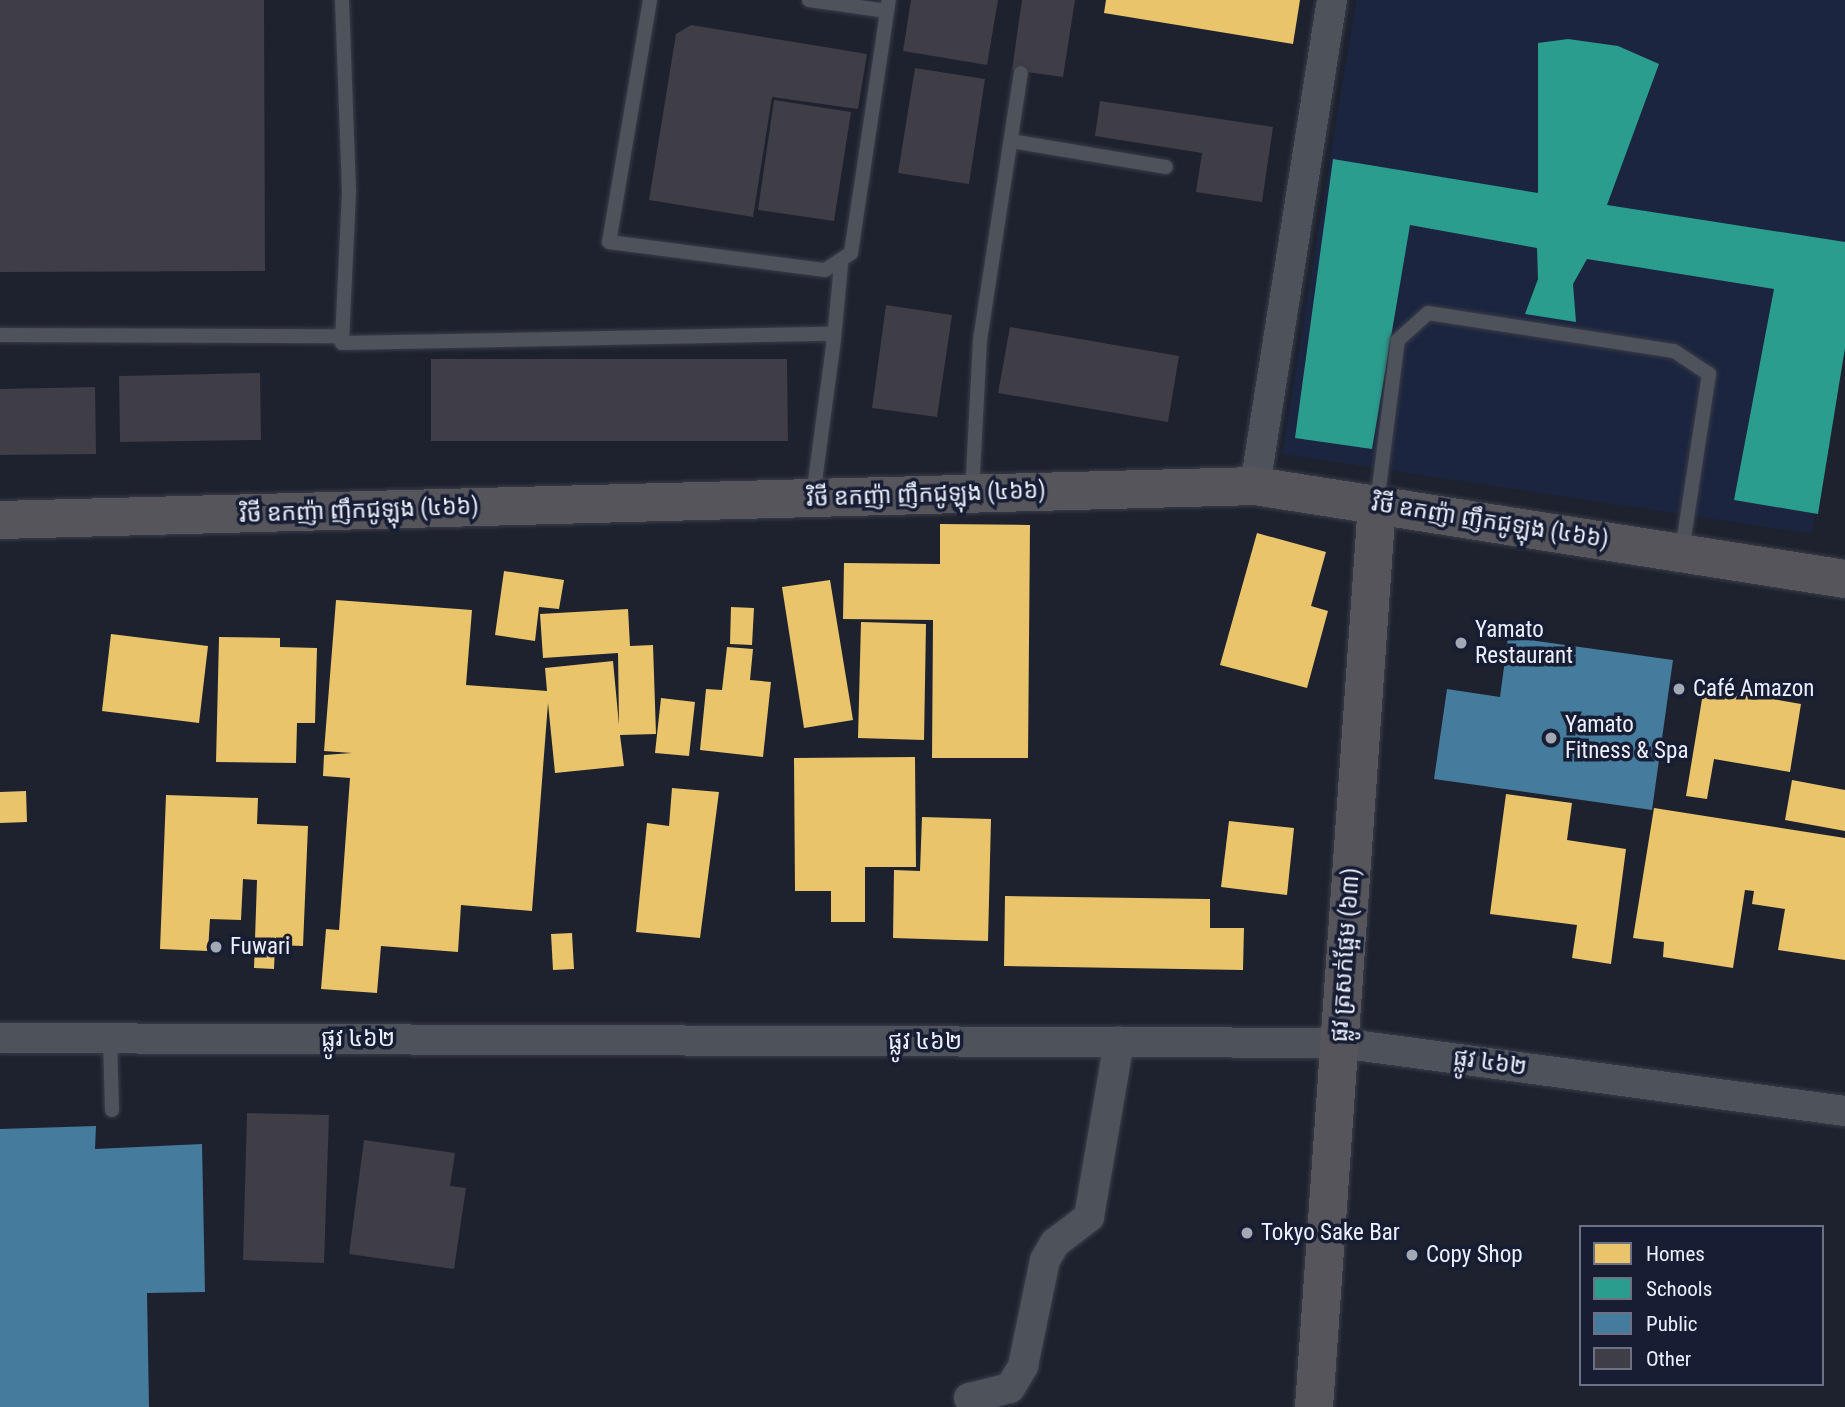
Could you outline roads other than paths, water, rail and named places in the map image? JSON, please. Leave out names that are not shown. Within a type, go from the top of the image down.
[{"type":"street","points":[[1255,486],[1332,0]]},
{"type":"street","name":"វិថី ឧកញ៉ា ញឹកជូឡុង (៤៦៦)","points":[[0,520],[1255,486],[1845,579]]},
{"type":"street","name":"ផ្លូវ ត្រសក់ផ្អែម (៦៣)","points":[[1314,1407],[1377,504]]},
{"type":"street","name":"ផ្លូវ ៤៦២","points":[[0,1038],[1340,1043],[1845,1111]]},
{"type":"street","points":[[969,1398],[1010,1388],[1023,1366],[1045,1260],[1089,1217],[1119,1042]]},
{"type":"lane","points":[[342,0],[349,192],[339,335],[347,347],[820,331],[834,339]]},
{"type":"lane","points":[[650,0],[609,242],[825,270],[841,265],[851,253],[888,6],[809,0]]},
{"type":"lane","points":[[972,494],[980,340],[1021,73]]},
{"type":"lane","points":[[1011,141],[1166,167]]},
{"type":"lane","points":[[813,498],[841,265]]},
{"type":"lane","points":[[1377,504],[1398,340],[1428,313],[1674,351],[1709,374],[1682,553]]},
{"type":"lane","points":[[0,335],[339,335]]},
{"type":"lane","points":[[110,1038],[112,1110]]},
{"type":"place","name":"Yamato Restaurant","points":[[1461,643]]},
{"type":"place","name":"Café Amazon","points":[[1679,689]]},
{"type":"place","name":"Yamato Fitness & Spa","points":[[1551,738]]},
{"type":"place","name":"Fuwari","points":[[216,947]]},
{"type":"place","name":"Tokyo Sake Bar","points":[[1247,1233]]},
{"type":"place","name":"Copy Shop","points":[[1412,1255]]}]
